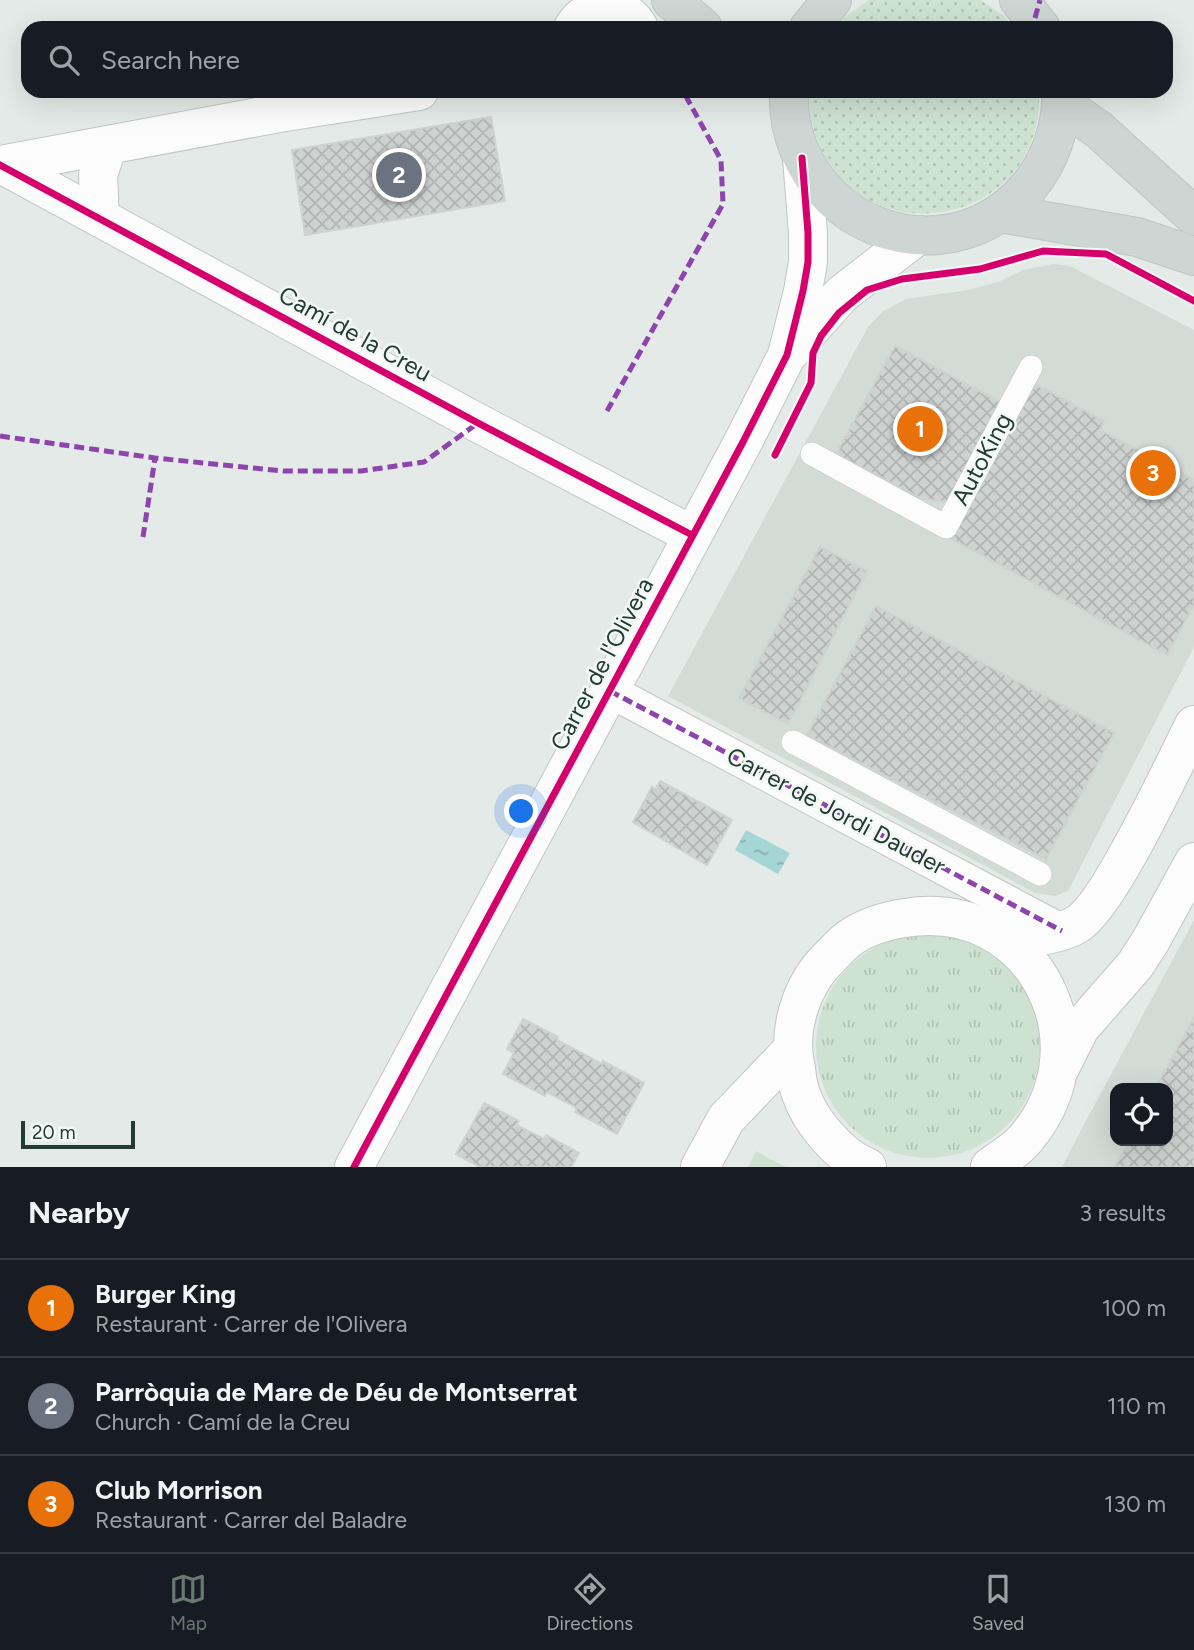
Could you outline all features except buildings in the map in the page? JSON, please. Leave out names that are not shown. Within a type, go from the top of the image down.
[{"type":"main road","points":[[671,0],[695,21]]},
{"type":"main road","points":[[815,21],[832,0]]},
{"type":"main road","points":[[1019,0],[1036,21]]},
{"type":"main road","points":[[785,98],[802,158],[812,176],[841,206],[877,226],[918,235],[939,235],[961,230],[1000,213],[1032,184],[1054,146],[1061,98]]},
{"type":"main road","points":[[1062,98],[1194,216]]},
{"type":"main road","points":[[1000,213],[1137,237],[1194,256]]},
{"type":"street","points":[[578,21],[589,11],[610,7],[630,16],[634,21]]},
{"type":"street","name":"Camí de la Creu","points":[[2,165],[279,113],[374,98]]},
{"type":"street","points":[[100,218],[97,175],[108,145]]},
{"type":"street","name":"Carrer de l'Olivera","points":[[354,1167],[743,442],[787,355],[808,262],[802,158]]},
{"type":"street","name":"Camí de la Creu","points":[[2,165],[478,423],[692,535]]},
{"type":"street","name":"Carrer de l'Olivera","points":[[787,355],[842,294],[918,235]]},
{"type":"street","name":"Carrer de Jordi Dauder","points":[[610,691],[1062,931]]},
{"type":"street","points":[[1007,941],[1062,931],[1079,924],[1116,874],[1194,725]]},
{"type":"street","points":[[990,1167],[1030,1153],[1060,1070],[1080,1028],[1135,965],[1194,862]]},
{"type":"street","points":[[867,1167],[858,1164],[823,1134],[801,1095],[792,1050],[798,1008],[817,970],[848,940],[886,921],[928,914],[970,921],[1007,941],[1034,966],[1052,999],[1060,1034],[1060,1070]]},
{"type":"street","points":[[700,1167],[726,1119],[792,1050]]},
{"type":"lane","name":"AutoKing","points":[[812,454],[946,527],[1031,367]]},
{"type":"lane","points":[[793,742],[1040,874]]},
{"type":"shaded area","points":[[1053,264],[1070,266],[1194,330],[1194,647],[1068,891],[1055,896],[1035,893],[668,696],[868,327],[882,312],[906,299],[968,290],[998,282],[1023,270]]},
{"type":"shaded area","points":[[1194,920],[1194,1167],[1062,1167],[1080,1132]]},
{"type":"green space","points":[[869,0],[980,0],[1008,21],[842,21]]},
{"type":"green space","points":[[810,98],[1038,98],[1032,139],[1011,176],[978,200],[940,212],[899,211],[862,196],[831,167],[812,123]]},
{"type":"green space","points":[[939,934],[961,938],[981,947],[999,959],[1015,975],[1036,1013],[1040,1046],[1036,1079],[1032,1089],[1015,1117],[999,1133],[961,1154],[917,1158],[895,1154],[875,1145],[857,1133],[841,1117],[820,1079],[816,1035],[820,1013],[829,993],[841,975],[857,959],[895,938]]},
{"type":"green space","points":[[756,1151],[786,1167],[748,1167]]},
{"type":"water","points":[[746,830],[790,853],[778,874],[735,850]]},
{"type":"marked path","points":[[1035,18],[1040,0]]},
{"type":"marked path","points":[[607,411],[723,204],[721,160],[687,98]]},
{"type":"marked path","points":[[0,436],[155,458],[283,471],[361,471],[424,462],[478,423]]},
{"type":"marked path","points":[[143,537],[155,458]]},
{"type":"marked path","points":[[610,691],[1062,931]]},
{"type":"cycle path","points":[[354,1167],[743,442],[787,355],[808,262],[802,158]]},
{"type":"cycle path","points":[[0,165],[478,423],[692,535]]},
{"type":"cycle path","points":[[775,455],[811,383],[813,353],[821,336],[839,313],[867,290],[902,279],[980,269],[1043,251],[1106,254],[1194,301]]},
{"type":"place","name":"Parròquia de Mare de Déu de Montserrat","points":[[399,175]]},
{"type":"place","name":"Burger King","points":[[920,429]]},
{"type":"place","name":"Club Morrison","points":[[1153,473]]}]
